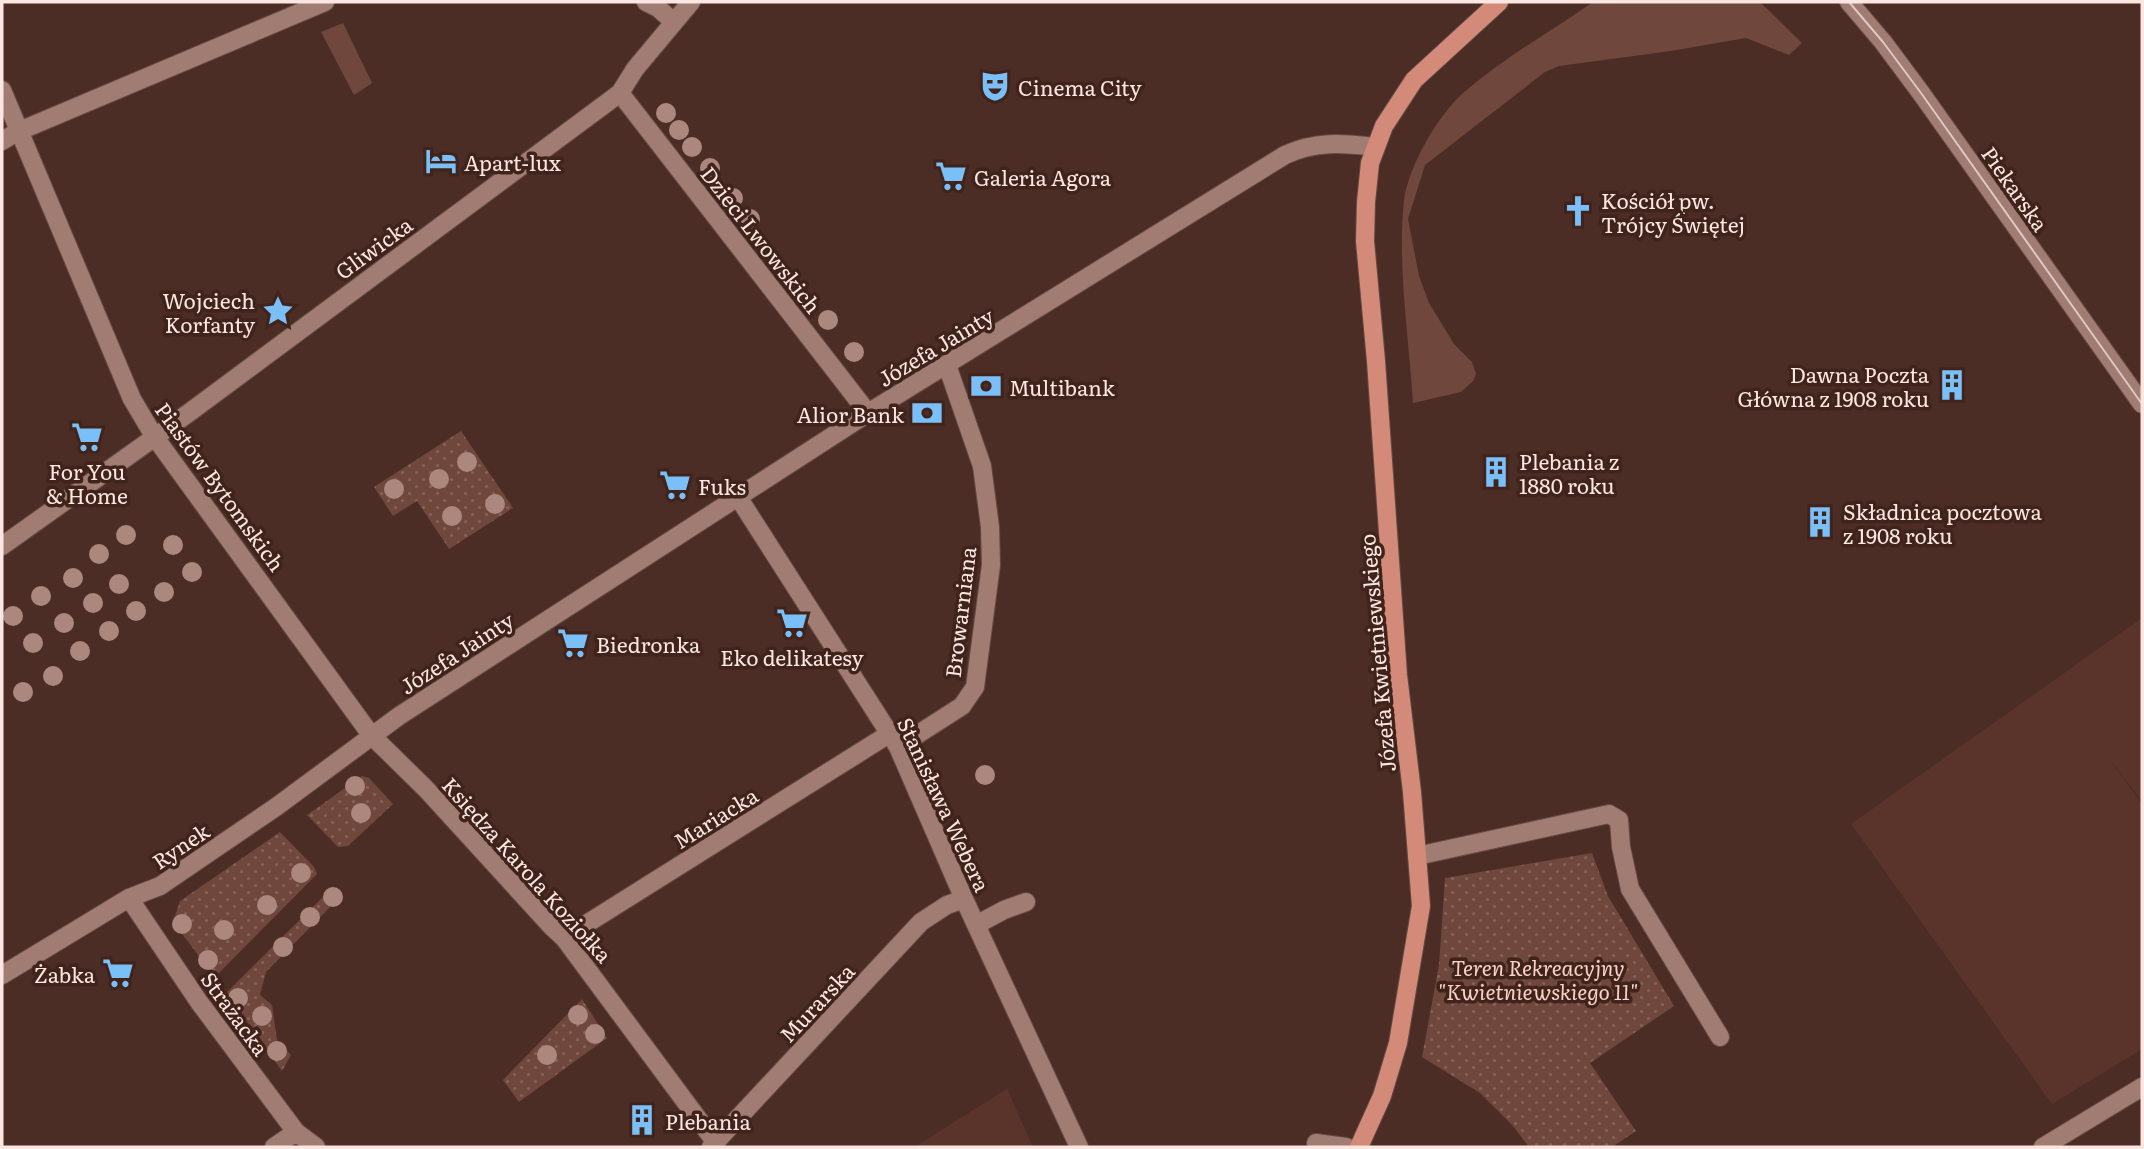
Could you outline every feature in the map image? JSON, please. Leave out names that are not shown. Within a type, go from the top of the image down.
[{"type":"main road","points":[[1375,147],[1397,104],[1415,80],[1499,2]]},
{"type":"main road","name":"Józefa Kwietniewskiego","points":[[1362,1143],[1382,1096],[1398,1043],[1420,906],[1412,792],[1398,675],[1365,241],[1370,163],[1375,147]]},
{"type":"street","points":[[10,136],[325,2]]},
{"type":"street","points":[[646,2],[674,22]]},
{"type":"street","points":[[620,93],[635,69],[691,2]]},
{"type":"street","name":"Piekarska","points":[[1849,2],[1884,42],[2142,404]]},
{"type":"street","name":"Piastów Bytomskich","points":[[2,90],[10,136],[132,399],[154,436],[371,735]]},
{"type":"street","name":"Dzieci Lwowskich","points":[[620,93],[868,413]]},
{"type":"street","name":"Gliwicka","points":[[154,436],[620,93]]},
{"type":"street","name":"Józefa Jainty","points":[[371,735],[868,413],[1285,155],[1319,143],[1375,147]]},
{"type":"street","name":"Browarniana","points":[[893,741],[962,706],[975,687],[991,565],[990,527],[982,466],[947,365]]},
{"type":"street","points":[[2,546],[154,436]]},
{"type":"street","name":"Stanisława Webera","points":[[738,497],[893,741],[1079,1147]]},
{"type":"street","name":"Rynek","points":[[2,975],[129,898],[160,886],[276,807],[371,735]]},
{"type":"street","name":"Księdza Karola Koziołka","points":[[371,735],[426,789],[564,938],[713,1145]]},
{"type":"street","name":"Mariacka","points":[[564,938],[893,741]]},
{"type":"street","points":[[1417,856],[1609,814],[1615,816],[1619,820],[1621,847],[1630,889],[1720,1037]]},
{"type":"street","name":"Strażacka","points":[[129,898],[199,1002],[296,1132],[316,1147]]},
{"type":"street","name":"Murarska","points":[[713,1145],[922,922],[947,905],[964,899]]},
{"type":"street","points":[[976,925],[1026,902]]},
{"type":"street","points":[[2043,1147],[2142,1087]]},
{"type":"street","points":[[274,1147],[296,1132]]},
{"type":"street","points":[[1316,1143],[1346,1147],[1362,1143]]},
{"type":"shaded area","points":[[2142,618],[2142,801],[2105,753],[2142,804],[2142,1049],[2052,1104],[1851,824]]},
{"type":"shaded area","points":[[1007,1089],[1033,1147],[915,1147],[962,1117]]},
{"type":"green space","points":[[1593,2],[1760,2],[1802,43],[1789,55],[1746,38],[1559,66],[1545,72],[1425,165],[1408,219],[1419,276],[1429,303],[1454,344],[1472,362],[1476,374],[1473,381],[1461,392],[1413,403],[1402,250],[1404,201],[1411,173],[1434,129],[1462,94],[1510,57]]},
{"type":"green space","points":[[343,23],[372,83],[354,95],[321,32]]},
{"type":"green space","points":[[461,431],[513,508],[449,549],[417,501],[393,516],[374,487]]},
{"type":"green space","points":[[362,776],[369,778],[393,804],[348,846],[338,847],[307,815]]},
{"type":"green space","points":[[280,832],[314,867],[317,874],[215,977],[173,922],[180,901]]},
{"type":"green space","name":"Teren Rekreacyjny \"Kwietniewskiego 11\"","points":[[1592,853],[1608,896],[1674,1006],[1590,1063],[1636,1131],[1612,1147],[1529,1147],[1513,1126],[1480,1093],[1422,1057],[1439,965],[1445,878]]},
{"type":"green space","points":[[330,890],[336,890],[341,896],[266,972],[260,995],[272,1005],[277,1040],[291,1055],[282,1071],[226,993]]},
{"type":"green space","points":[[582,999],[607,1038],[519,1102],[503,1080]]},
{"type":"tram line","points":[[1849,2],[1921,93],[2142,404]]},
{"type":"place","name":"Cinema City","points":[[995,86]]},
{"type":"place","name":"Apart-lux","points":[[441,161]]},
{"type":"place","name":"Galeria Agora","points":[[951,176]]},
{"type":"place","name":"Kościół pw. Trójcy Świętej","points":[[1578,211]]},
{"type":"place","name":"Wojciech Korfanty","points":[[278,311]]},
{"type":"place","name":"Dawna Poczta Główna z 1908 roku","points":[[1952,385]]},
{"type":"place","name":"Multibank","points":[[986,386]]},
{"type":"place","name":"Alior Bank","points":[[927,413]]},
{"type":"place","name":"For You & Home","points":[[87,437]]},
{"type":"place","name":"Plebania z 1880 roku","points":[[1496,472]]},
{"type":"place","name":"Fuks","points":[[675,485]]},
{"type":"place","name":"Składnica pocztowa z 1908 roku","points":[[1820,522]]},
{"type":"place","name":"Eko delikatesy","points":[[792,623]]},
{"type":"place","name":"Biedronka","points":[[573,643]]},
{"type":"place","name":"Żabka","points":[[118,973]]},
{"type":"place","name":"Plebania","points":[[642,1120]]}]
